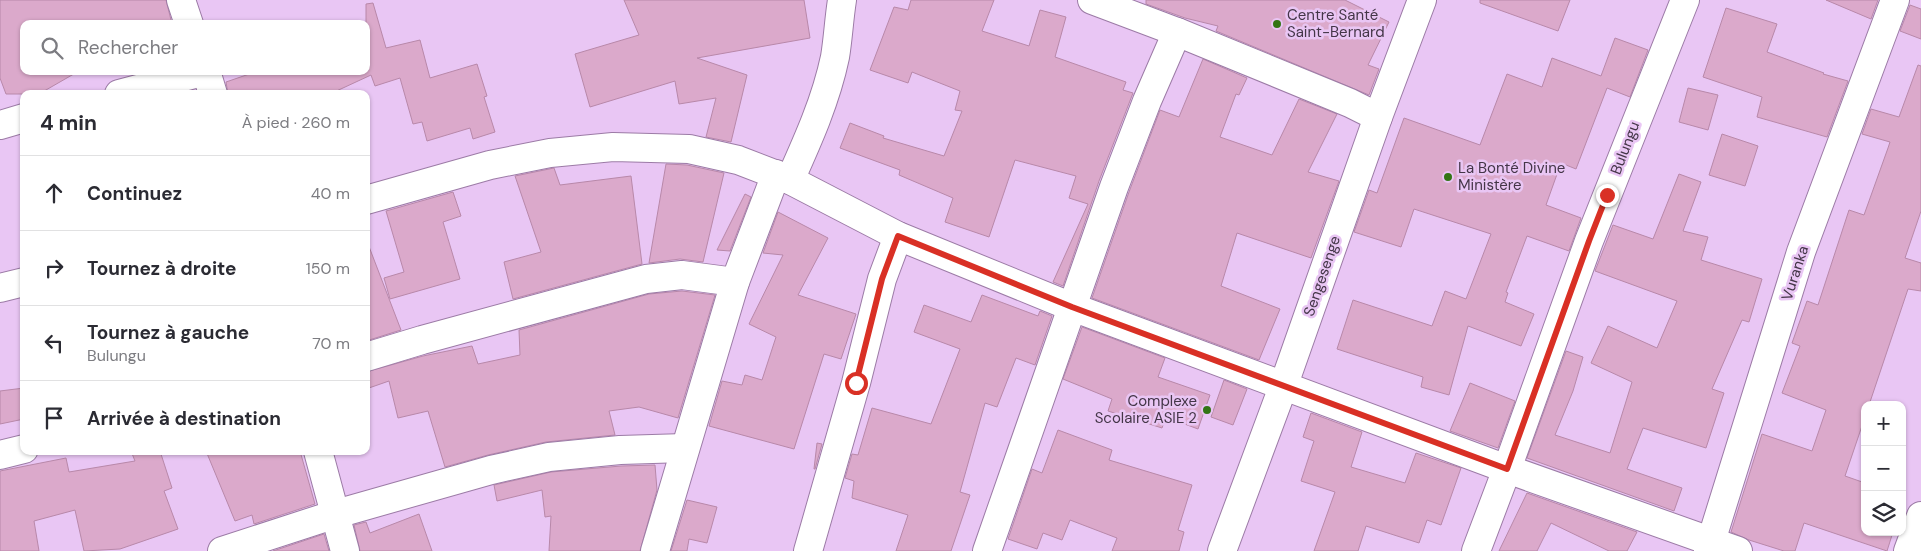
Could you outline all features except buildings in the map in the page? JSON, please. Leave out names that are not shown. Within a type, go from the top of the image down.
[{"type":"street","points":[[181,0],[188,20]]},
{"type":"street","points":[[655,551],[736,282],[783,177],[810,137],[835,55],[842,0]]},
{"type":"street","points":[[1092,0],[1177,32],[1350,103],[1378,117]]},
{"type":"street","name":"Sengesenge","points":[[1222,551],[1422,0]]},
{"type":"street","name":"Bulungu","points":[[1476,551],[1589,241],[1685,0]]},
{"type":"street","name":"Vuranka","points":[[1710,546],[1801,252],[1895,0]]},
{"type":"street","points":[[987,551],[1146,101],[1177,32]]},
{"type":"street","points":[[134,90],[191,75]]},
{"type":"street","points":[[207,75],[212,90]]},
{"type":"street","points":[[0,124],[20,119]]},
{"type":"street","points":[[370,199],[490,165],[550,153],[612,147],[689,149],[738,160],[783,177],[898,236],[1072,307],[1710,546],[1738,551]]},
{"type":"street","points":[[808,551],[856,383],[882,279],[898,236]]},
{"type":"street","points":[[370,356],[646,279],[682,275],[736,282]]},
{"type":"street","points":[[0,288],[20,283]]},
{"type":"street","points":[[222,551],[336,514],[490,470],[549,457],[620,450],[685,448]]},
{"type":"street","points":[[0,454],[20,450]]},
{"type":"street","points":[[319,455],[345,551]]},
{"type":"street","points":[[1908,551],[1921,516]]},
{"type":"place","name":"Centre Santé Saint-Bernard","points":[[1277,24]]},
{"type":"place","name":"La Bonté Divine Ministère","points":[[1448,177]]},
{"type":"place","name":"Complexe Scolaire ASIE 2","points":[[1207,410]]},
{"type":"route","points":[[856,383],[882,279],[898,236],[1072,307],[1507,469],[1607,195]]}]
